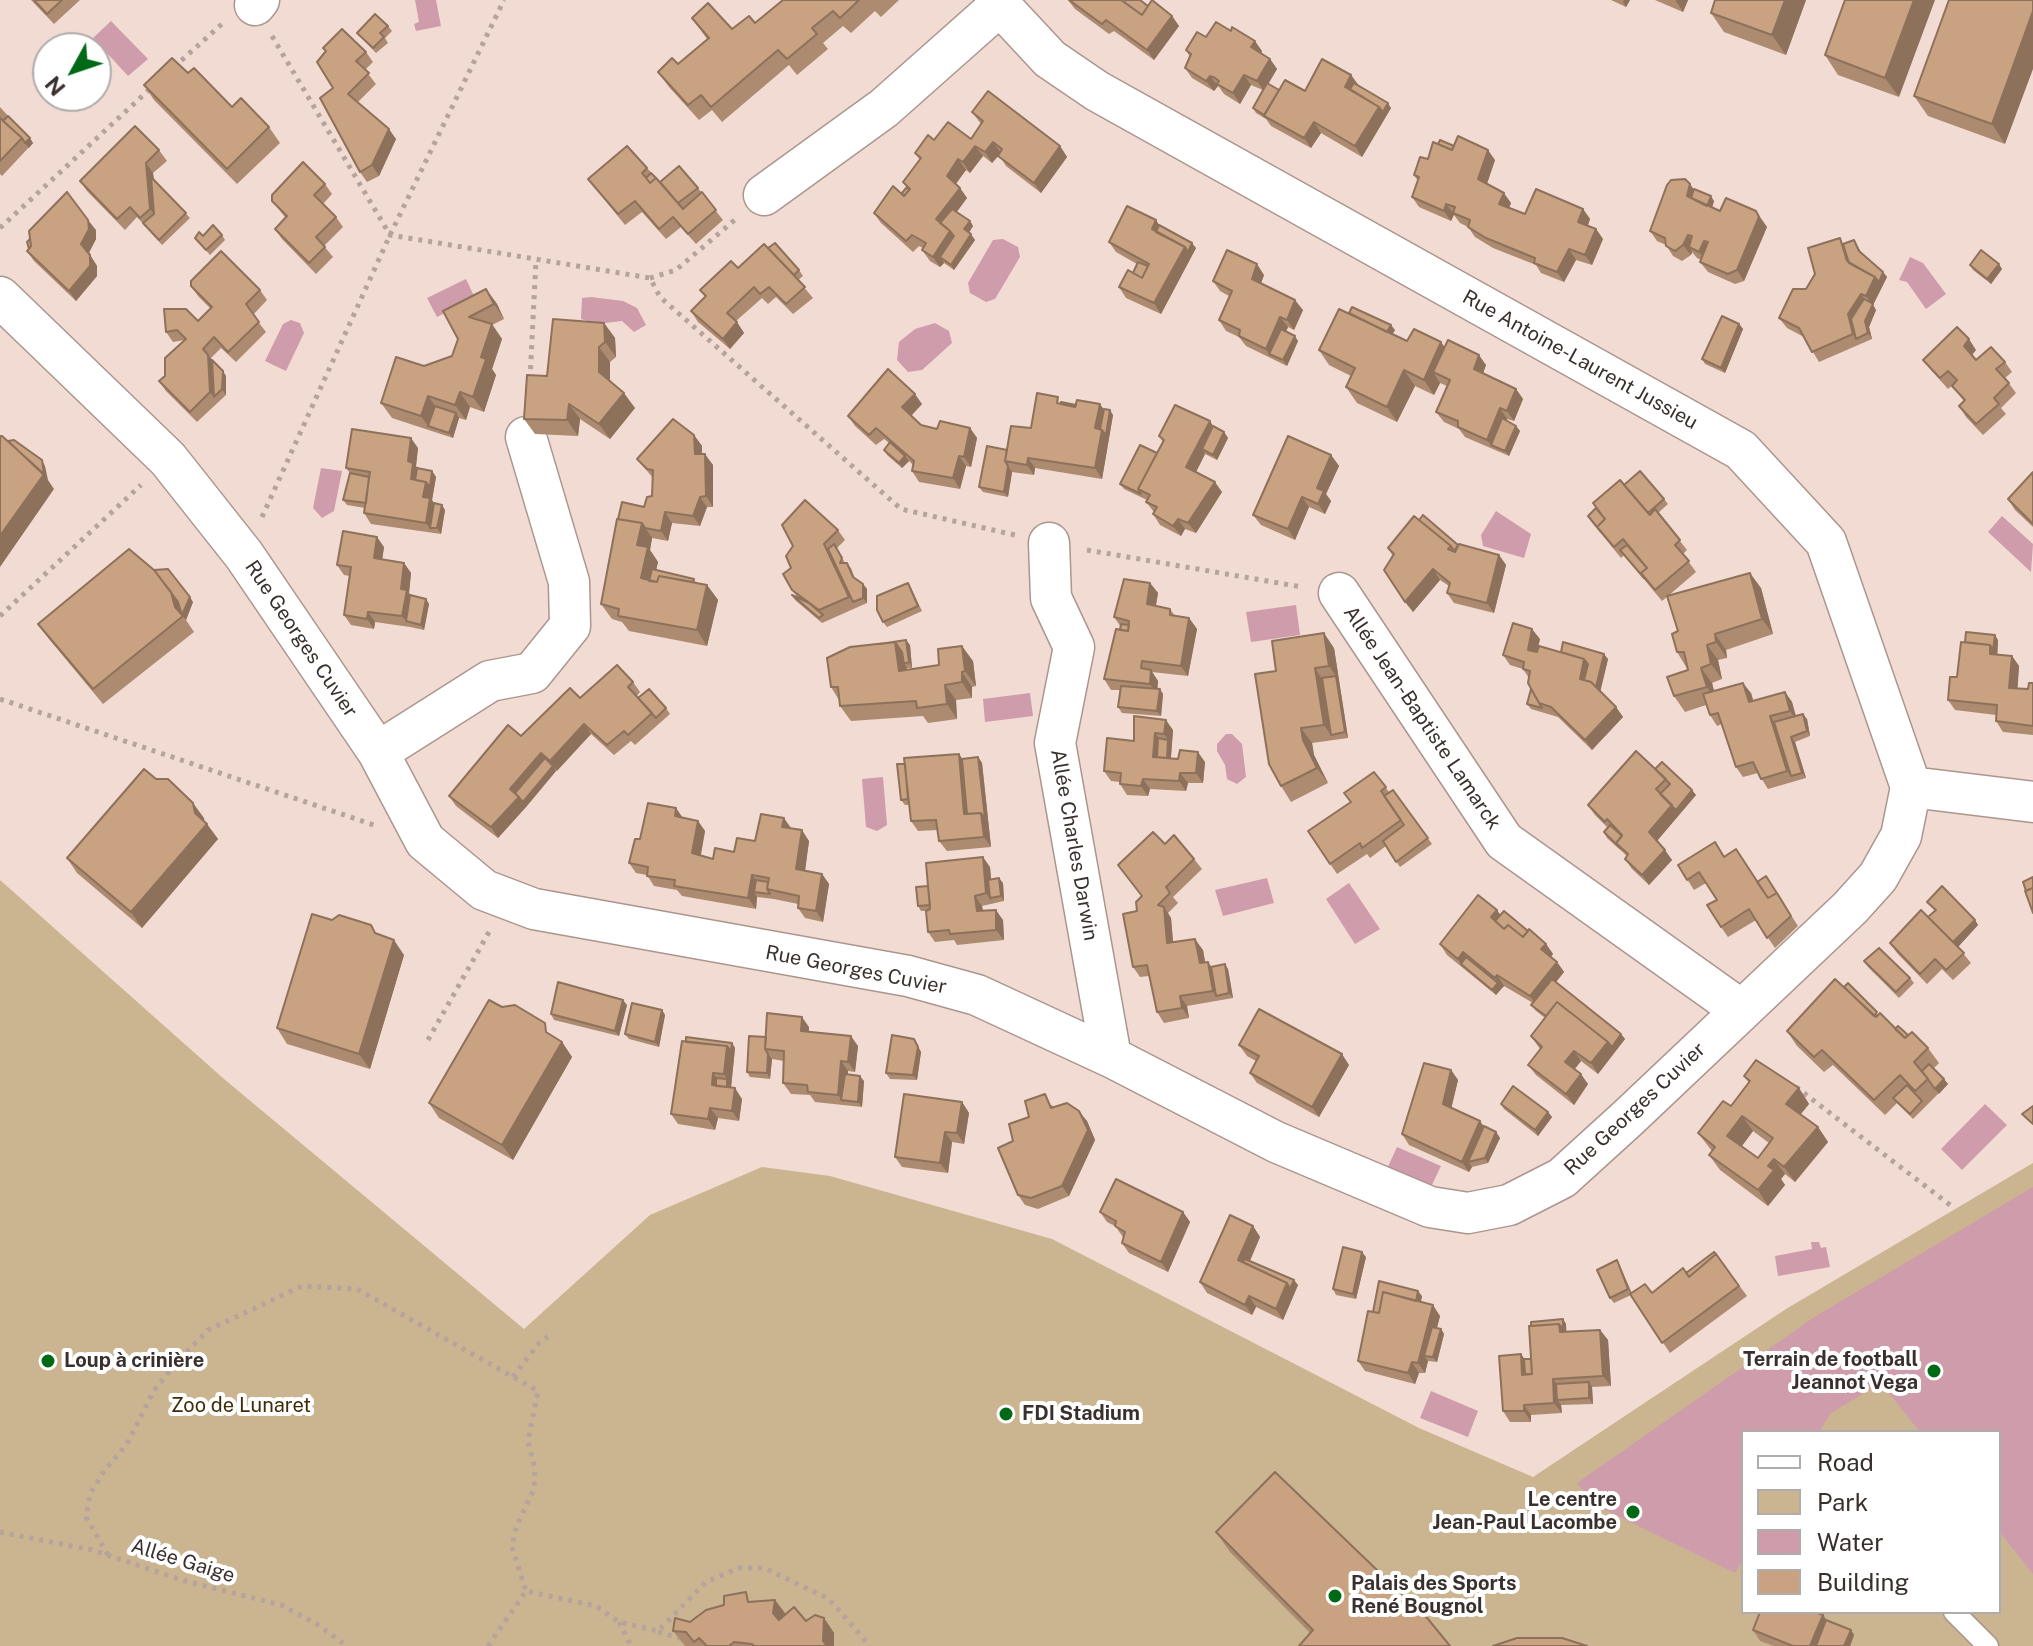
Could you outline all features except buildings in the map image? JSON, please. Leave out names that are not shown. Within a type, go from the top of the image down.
[{"type":"street","points":[[764,195],[884,108],[997,3]]},
{"type":"street","name":"Rue Antoine-Laurent Jussieu","points":[[997,3],[1050,59],[1097,91],[1741,450],[1826,542],[1911,787]]},
{"type":"street","name":"Rue Georges Cuvier","points":[[0,297],[168,459],[244,555],[378,752],[425,841],[484,890],[534,909],[908,976],[977,995],[1111,1057],[1276,1142],[1430,1207],[1468,1213],[1509,1205],[1562,1178],[1850,908],[1878,877],[1901,836],[1911,787]]},
{"type":"street","points":[[378,752],[490,681],[532,673],[570,626],[569,582],[526,437]]},
{"type":"street","name":"Allée Charles Darwin","points":[[1049,543],[1051,598],[1074,647],[1055,743],[1111,1057]]},
{"type":"street","name":"Allée Jean-Baptiste Lamarck","points":[[1339,593],[1504,841],[1741,1010]]},
{"type":"street","points":[[1911,787],[2033,802]]},
{"type":"lane","points":[[1956,1614],[1988,1646]]},
{"type":"path","points":[[244,555],[318,401],[390,235],[504,0]]},
{"type":"path","points":[[0,228],[220,25],[257,2],[390,235]]},
{"type":"path","points":[[390,235],[650,278],[676,270],[764,195]]},
{"type":"path","points":[[526,437],[536,260]]},
{"type":"path","points":[[650,278],[660,297],[901,509],[1049,543],[1339,593]]},
{"type":"path","points":[[0,616],[168,459]]},
{"type":"path","points":[[0,699],[425,841]]},
{"type":"path","points":[[428,1040],[507,899]]},
{"type":"path","points":[[1795,1086],[1954,1208]]},
{"type":"path","points":[[108,1555],[86,1517],[90,1494],[104,1471],[127,1444],[153,1392],[177,1362],[208,1330],[249,1308],[302,1286],[357,1289],[538,1391],[528,1441],[535,1469],[534,1489],[516,1527],[512,1547],[526,1591]]},
{"type":"path","points":[[513,1377],[539,1343],[553,1333]]},
{"type":"path","name":"Allée Gaige","points":[[0,1532],[108,1555],[185,1581],[281,1605],[318,1625],[347,1646]]},
{"type":"path","points":[[658,1631],[706,1582],[739,1568],[764,1568],[829,1599],[870,1646]]},
{"type":"path","points":[[526,1591],[596,1606],[619,1622],[684,1639]]},
{"type":"path","points":[[488,1646],[526,1591]]},
{"type":"path","points":[[619,1622],[631,1646]]},
{"type":"green space","name":"Zoo de Lunaret","points":[[0,880],[224,1079],[524,1329],[650,1215],[762,1167],[830,1176],[1052,1239],[1419,1428],[1533,1477],[1786,1309],[2033,1163],[2033,1646],[0,1646]]},
{"type":"water","points":[[415,0],[436,0],[441,26],[416,31],[414,24],[419,22]]},
{"type":"water","points":[[111,21],[148,59],[128,76],[112,59],[112,32],[99,32]]},
{"type":"water","points":[[1003,239],[1018,247],[1020,257],[995,299],[986,302],[970,293],[968,283],[993,240]]},
{"type":"water","points":[[1910,257],[1923,263],[1946,294],[1926,309],[1907,282],[1899,280]]},
{"type":"water","points":[[466,279],[475,298],[437,317],[427,298]]},
{"type":"water","points":[[582,298],[623,301],[637,308],[646,325],[634,332],[622,321],[597,324],[581,319]]},
{"type":"water","points":[[291,320],[300,323],[304,333],[286,371],[265,361],[283,324]]},
{"type":"water","points":[[935,323],[949,331],[952,343],[922,370],[908,372],[897,360],[899,342],[915,329]]},
{"type":"water","points":[[321,468],[342,471],[334,511],[322,518],[313,508]]},
{"type":"water","points":[[1496,511],[1531,534],[1524,558],[1483,546],[1481,535]]},
{"type":"water","points":[[2002,516],[2033,544],[2031,572],[1988,532]]},
{"type":"water","points":[[1296,605],[1300,635],[1251,642],[1246,612]]},
{"type":"water","points":[[1030,693],[1033,716],[985,722],[983,699]]},
{"type":"water","points":[[1226,734],[1232,734],[1242,744],[1246,777],[1237,784],[1227,779],[1225,765],[1217,751],[1217,744]]},
{"type":"water","points":[[883,777],[887,825],[877,831],[866,827],[862,779]]},
{"type":"water","points":[[1267,878],[1274,903],[1223,916],[1215,890]]},
{"type":"water","points":[[1349,883],[1380,929],[1355,944],[1326,899]]},
{"type":"water","points":[[1985,1104],[2007,1125],[1962,1170],[1941,1149]]},
{"type":"water","points":[[1397,1147],[1441,1166],[1430,1189],[1386,1171]]},
{"type":"water","points":[[2033,1187],[2033,1574],[2001,1534],[2001,1430],[1918,1430],[1881,1383],[1831,1413],[1820,1430],[1741,1430],[1741,1562],[1735,1573],[1595,1505],[1577,1483],[1816,1316]]},
{"type":"water","points":[[1811,1242],[1819,1242],[1821,1248],[1826,1247],[1830,1267],[1778,1276],[1775,1256],[1812,1249]]},
{"type":"water","points":[[1431,1391],[1478,1411],[1468,1437],[1420,1418]]},
{"type":"place","name":"Loup à crinière","points":[[48,1361]]},
{"type":"place","name":"Terrain de football Jeannot Vega","points":[[1934,1371]]},
{"type":"place","name":"FDI Stadium","points":[[1006,1414]]},
{"type":"place","name":"Le centre Jean-Paul Lacombe","points":[[1633,1512]]},
{"type":"place","name":"Palais des Sports René Bougnol","points":[[1335,1596]]}]
